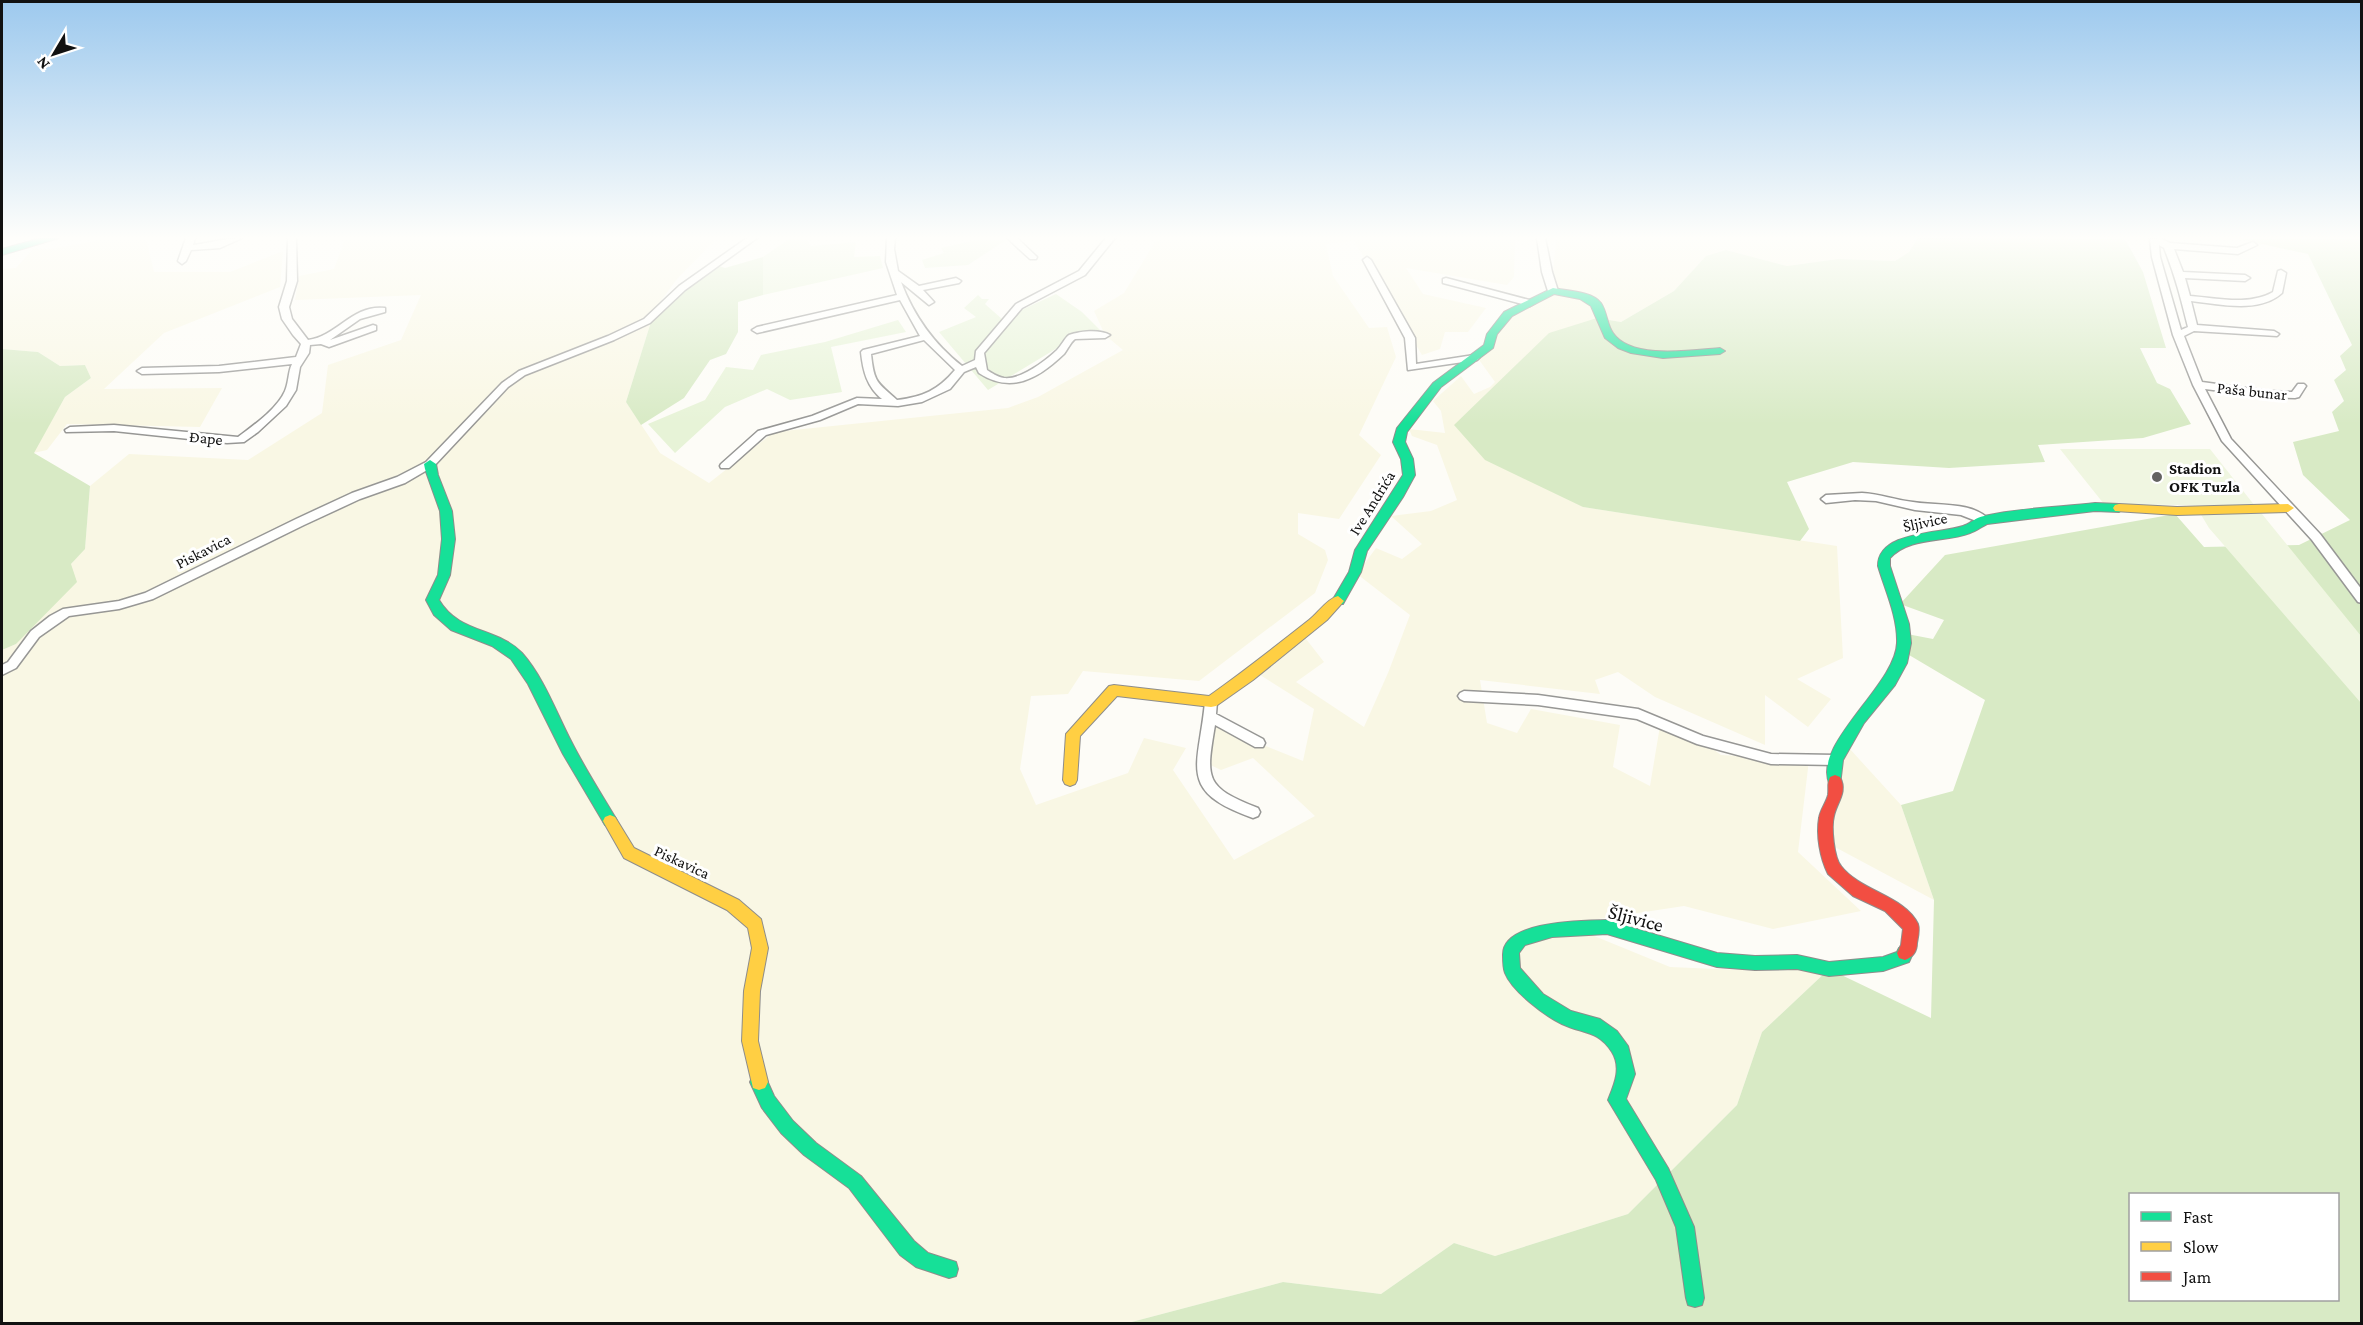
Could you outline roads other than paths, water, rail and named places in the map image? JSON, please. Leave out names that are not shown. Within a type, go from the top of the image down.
[{"type":"street","points":[[286,300],[284,307],[287,319],[306,343],[323,340],[364,312],[382,310]]},
{"type":"street","name":"Piskavica","points":[[2,672],[12,665],[35,634],[61,615],[83,609],[119,605],[149,596],[356,496],[401,480],[429,464],[513,379],[522,373],[611,338],[647,321],[669,300]]},
{"type":"street","points":[[757,330],[890,300]]},
{"type":"street","points":[[904,300],[926,337],[961,370]]},
{"type":"street","points":[[1031,300],[1019,306],[980,354],[979,362],[982,371],[998,380],[1019,379],[1061,351],[1068,339],[1075,336],[1105,335]]},
{"type":"street","points":[[1389,300],[1410,338],[1411,368],[1474,358]]},
{"type":"street","points":[[1518,300],[1530,303]]},
{"type":"street","name":"Ive Andrića","points":[[1211,710],[1302,631],[1323,617],[1340,598],[1355,572],[1362,550],[1409,475],[1407,459],[1399,441],[1401,431],[1437,385],[1489,346],[1492,334],[1508,314],[1536,300]]},
{"type":"street","points":[[1588,300],[1601,309],[1604,329],[1609,337],[1632,350],[1664,354],[1720,351]]},
{"type":"street","name":"Paša bunar","points":[[2168,300],[2178,335],[2198,385],[2227,441],[2335,560],[2361,599]]},
{"type":"street","points":[[2185,300],[2193,328]]},
{"type":"street","points":[[2214,300],[2249,302],[2268,300]]},
{"type":"street","points":[[323,340],[330,344],[373,328]]},
{"type":"street","points":[[2178,335],[2193,328],[2274,334]]},
{"type":"street","points":[[898,403],[877,392],[868,367],[866,352],[926,337]]},
{"type":"street","name":"Đape","points":[[70,430],[114,428],[240,440],[282,404],[291,390],[298,360],[306,343]]},
{"type":"street","points":[[142,371],[219,369],[298,360]]},
{"type":"street","points":[[725,466],[753,440],[771,430],[816,418],[857,401],[898,403],[918,400],[946,387],[961,370],[979,362]]},
{"type":"street","name":"Paša bunar","points":[[2198,385],[2295,395],[2301,386]]},
{"type":"street","name":"Piskavica","points":[[429,464],[429,473],[444,502],[449,523],[444,576],[436,587],[432,600],[436,609],[446,620],[470,634],[507,648],[519,660],[533,681],[567,748],[630,853],[644,863],[689,882],[743,911],[756,925],[760,946],[752,993],[750,1041],[753,1067],[765,1096],[783,1126],[860,1186],[894,1232],[916,1256],[949,1269]]},
{"type":"street","name":"Šljivice","points":[[1826,499],[1859,496],[1922,508],[1955,508],[1973,513],[1984,520]]},
{"type":"street","name":"Šljivice","points":[[1695,1298],[1685,1227],[1662,1174],[1617,1100],[1626,1074],[1622,1052],[1611,1037],[1594,1024],[1567,1018],[1537,999],[1512,971],[1511,951],[1520,940],[1552,930],[1607,927],[1675,950],[1718,960],[1755,963],[1797,962],[1829,969],[1883,964],[1903,957],[1909,947],[1911,927],[1891,906],[1858,891],[1833,869],[1827,848],[1826,817],[1835,796],[1836,760],[1859,719],[1890,681],[1900,663],[1904,643],[1902,624],[1890,589],[1884,557],[1892,548],[1906,542],[1967,530],[1984,520],[2095,507],[2177,511],[2288,508]]},
{"type":"street","points":[[1070,780],[1072,734],[1114,690],[1211,710],[1259,743]]},
{"type":"street","points":[[1464,696],[1538,700],[1638,714],[1701,740],[1771,759],[1836,760]]},
{"type":"street","points":[[1211,710],[1201,766],[1203,778],[1216,795],[1232,805],[1253,812]]},
{"type":"place","name":"Stadion OFK Tuzla","points":[[2157,477]]}]
